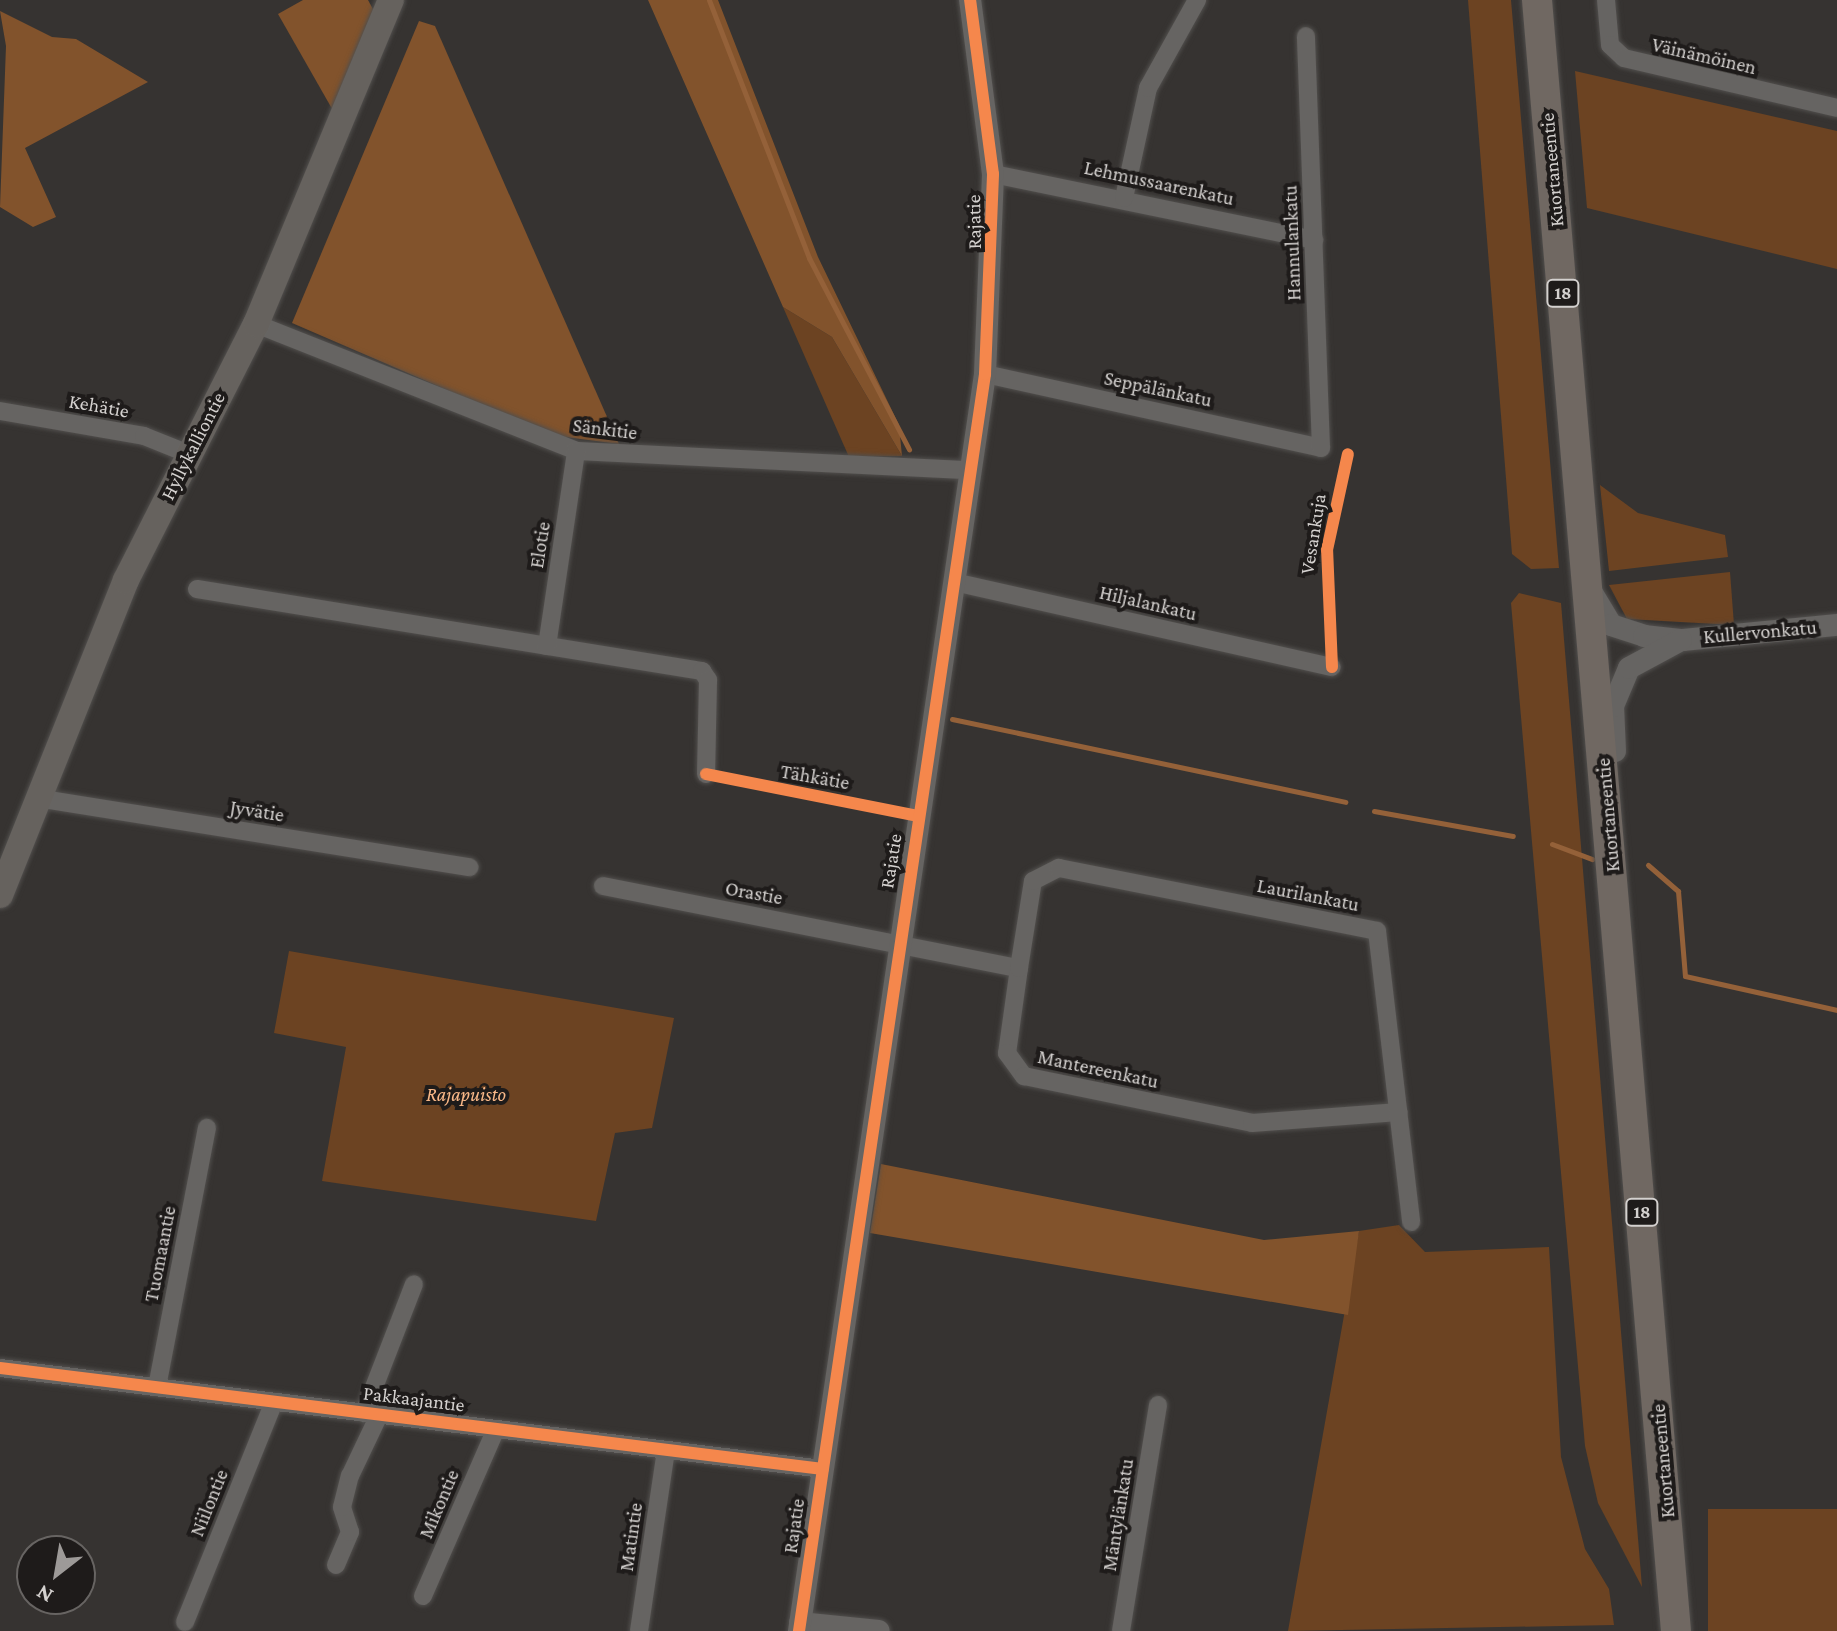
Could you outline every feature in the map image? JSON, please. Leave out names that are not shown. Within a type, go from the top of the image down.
[{"type":"highway","name":"Kuortaneentie","points":[[1537,0],[1676,1631]]},
{"type":"main road","name":"Hyllykalliontie","points":[[0,895],[126,580],[256,324],[391,0]]},
{"type":"street","name":"Rajatie","points":[[800,1627],[985,374],[993,174],[970,0]]},
{"type":"street","points":[[1124,198],[1148,88],[1197,0]]},
{"type":"street","name":"Väinämöinen","points":[[1606,0],[1610,45],[1624,58],[1837,108]]},
{"type":"street","name":"Hannulankatu","points":[[1306,36],[1321,448]]},
{"type":"street","name":"Lehmussaarenkatu","points":[[993,174],[1124,198],[1314,240]]},
{"type":"street","name":"Sänkitie","points":[[256,324],[576,451],[971,470]]},
{"type":"street","name":"Seppälänkatu","points":[[985,374],[1321,448]]},
{"type":"street","name":"Kehätie","points":[[0,411],[144,436],[189,454]]},
{"type":"street","name":"Elotie","points":[[547,646],[576,451]]},
{"type":"street","name":"Hiljalankatu","points":[[954,582],[1332,667]]},
{"type":"street","name":"Kullervonkatu","points":[[1589,586],[1623,633],[1683,640],[1837,625]]},
{"type":"street","points":[[197,589],[702,671],[708,680],[706,774]]},
{"type":"street","name":"Kullervonkatu","points":[[1606,794],[1616,762],[1619,687],[1647,655],[1683,640]]},
{"type":"street","name":"Jyvätie","points":[[37,798],[470,867]]},
{"type":"street","name":"Laurilankatu","points":[[1019,968],[1033,881],[1059,868],[1377,931],[1411,1222]]},
{"type":"street","name":"Orastie","points":[[603,886],[899,941]]},
{"type":"street","points":[[899,941],[1019,968]]},
{"type":"street","name":"Mantereenkatu","points":[[1019,968],[1007,1053],[1024,1076],[1252,1123],[1399,1112]]},
{"type":"street","name":"Tuomaantie","points":[[157,1387],[207,1128]]},
{"type":"street","points":[[336,1565],[350,1532],[342,1507],[350,1476],[414,1284]]},
{"type":"street","name":"Pakkaajantie","points":[[0,1368],[823,1469]]},
{"type":"street","name":"Niilontie","points":[[185,1622],[274,1402]]},
{"type":"street","name":"Mäntylänkatu","points":[[1121,1631],[1158,1405]]},
{"type":"street","name":"Mikontie","points":[[423,1596],[496,1429]]},
{"type":"street","name":"Matintie","points":[[639,1631],[666,1450]]},
{"type":"street","points":[[800,1627],[879,1631]]},
{"type":"green space","points":[[1468,0],[1511,0],[1559,568],[1531,569],[1512,554]]},
{"type":"green space","points":[[1575,71],[1837,131],[1837,269],[1587,208]]},
{"type":"green space","points":[[783,307],[832,337],[902,456],[849,457]]},
{"type":"green space","points":[[1600,485],[1638,513],[1725,535],[1728,557],[1609,571]]},
{"type":"green space","points":[[1730,572],[1734,625],[1627,619],[1609,585]]},
{"type":"green space","points":[[1519,593],[1561,603],[1642,1587],[1598,1503],[1585,1446],[1511,603]]},
{"type":"green space","name":"Rajapuisto","points":[[289,951],[674,1018],[652,1128],[615,1133],[596,1221],[322,1181],[346,1047],[274,1033]]},
{"type":"green space","points":[[1399,1225],[1425,1252],[1549,1247],[1561,1457],[1585,1549],[1609,1589],[1614,1625],[1288,1631],[1359,1231]]},
{"type":"green space","points":[[1708,1509],[1837,1509],[1837,1631],[1708,1631]]},
{"type":"shaded area","points":[[303,0],[368,0],[374,11],[335,114],[278,14]]},
{"type":"shaded area","points":[[648,0],[718,0],[818,257],[899,425],[902,456],[832,337],[783,307]]},
{"type":"shaded area","points":[[0,11],[52,37],[76,39],[148,82],[25,148],[56,217],[33,227],[0,207],[6,46]]},
{"type":"shaded area","points":[[419,21],[435,26],[619,444],[565,437],[512,418],[292,323]]},
{"type":"shaded area","points":[[881,1164],[1264,1240],[1359,1231],[1348,1315],[870,1233]]},
{"type":"waterway","points":[[709,0],[809,258],[909,449]]},
{"type":"waterway","points":[[952,719],[1345,802]]},
{"type":"waterway","points":[[1374,811],[1513,836]]},
{"type":"waterway","points":[[1552,844],[1592,859]]},
{"type":"waterway","points":[[1648,865],[1678,891],[1685,976],[1837,1010]]},
{"type":"cycle path","points":[[799,1631],[985,374],[993,174],[970,0]]},
{"type":"cycle path","name":"Vesankuja","points":[[1332,667],[1327,550],[1348,454]]},
{"type":"cycle path","name":"Tähkätie","points":[[706,774],[918,816]]},
{"type":"cycle path","points":[[0,1368],[823,1469]]}]
